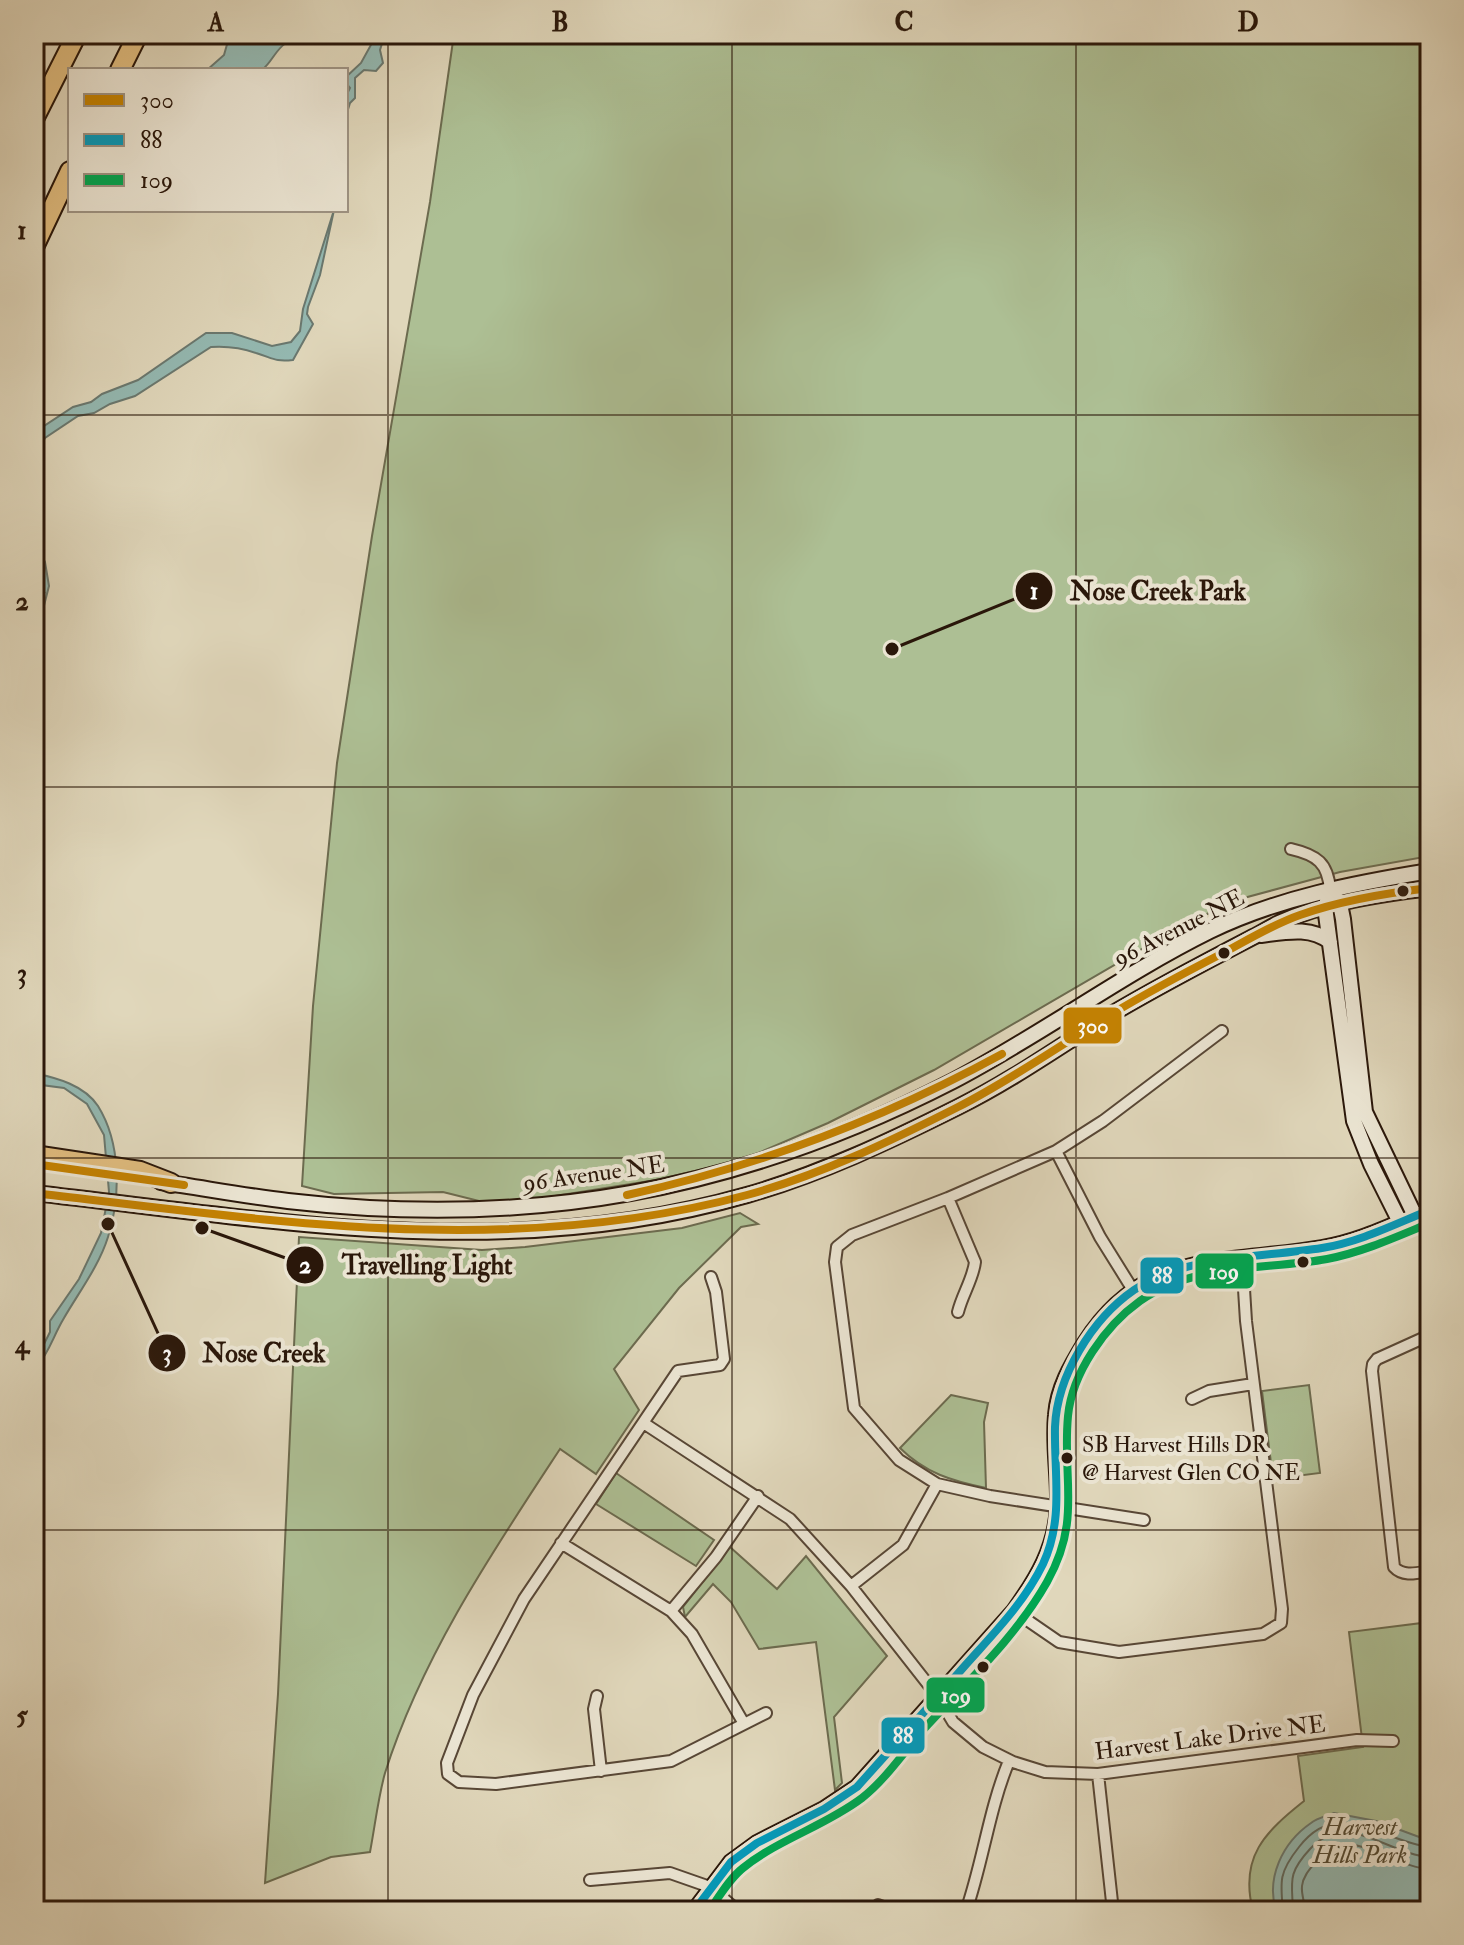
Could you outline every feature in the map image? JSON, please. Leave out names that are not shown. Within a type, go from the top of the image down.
[{"type":"highway","points":[[34,119],[77,34]]},
{"type":"highway","points":[[121,68],[138,34]]},
{"type":"highway","points":[[34,247],[68,175]]},
{"type":"highway","points":[[45,1160],[140,1171],[171,1183]]},
{"type":"main road","name":"96 Avenue NE","points":[[171,1183],[325,1204],[442,1209],[509,1208],[629,1195],[736,1170],[796,1151],[873,1119],[989,1062],[1212,930],[1269,908],[1330,890],[1430,871]]},
{"type":"main road","name":"96 Avenue NE","points":[[34,1193],[323,1228],[443,1234],[511,1232],[595,1224],[706,1205],[804,1176],[882,1144],[1002,1083],[1186,971],[1278,923],[1333,906],[1430,888]]},
{"type":"main road","points":[[1330,890],[1365,1112],[1415,1216]]},
{"type":"main road","points":[[1333,906],[1330,942],[1354,1121],[1400,1222]]},
{"type":"main road","points":[[1257,936],[1307,931],[1315,932],[1330,942]]},
{"type":"main road","points":[[989,1062],[1002,1083]]},
{"type":"main road","points":[[34,1164],[45,1160]]},
{"type":"main road","points":[[694,1911],[731,1862],[757,1843],[824,1809],[857,1787],[1014,1611],[1037,1580],[1052,1543],[1058,1507],[1056,1412],[1066,1374],[1094,1329],[1133,1290],[1185,1265],[1322,1248],[1363,1239],[1430,1210]]},
{"type":"street","points":[[1291,849],[1318,858],[1329,875],[1330,890]]},
{"type":"street","points":[[1144,1520],[990,1496],[937,1484],[899,1460],[854,1408],[835,1262],[837,1247],[852,1235],[1056,1151],[1103,1121],[1222,1031]]},
{"type":"street","points":[[1056,1151],[1100,1237],[1133,1290]]},
{"type":"street","points":[[948,1198],[975,1262],[958,1312]]},
{"type":"street","points":[[1014,1611],[1059,1642],[1119,1652],[1263,1634],[1281,1623],[1282,1609],[1246,1321],[1242,1257]]},
{"type":"street","points":[[711,1277],[716,1292],[724,1359],[720,1365],[678,1371],[645,1424],[561,1543],[524,1599],[473,1695],[447,1763],[448,1774],[459,1782],[496,1784],[671,1761],[766,1713]]},
{"type":"street","points":[[1430,1335],[1377,1359],[1372,1371],[1394,1567],[1399,1572],[1410,1574],[1430,1571]]},
{"type":"street","points":[[1192,1399],[1209,1391],[1253,1384]]},
{"type":"street","name":"Harvest Lake Drive NE","points":[[645,1424],[790,1519],[851,1586],[938,1697],[953,1722],[983,1747],[1009,1761],[1045,1772],[1098,1774],[1357,1740],[1393,1741]]},
{"type":"street","points":[[851,1586],[903,1545],[937,1484]]},
{"type":"street","points":[[671,1611],[716,1557],[758,1496]]},
{"type":"street","points":[[561,1543],[671,1611],[692,1634],[743,1722]]},
{"type":"street","points":[[597,1696],[594,1709],[601,1771]]},
{"type":"street","points":[[966,1911],[978,1877],[991,1815],[1009,1761]]},
{"type":"street","points":[[1098,1774],[1113,1911]]},
{"type":"street","points":[[590,1880],[670,1873],[710,1887],[738,1911]]},
{"type":"street","points":[[878,1905],[895,1911]]},
{"type":"green space","points":[[454,34],[1430,34],[1430,856],[1340,872],[1240,899],[1185,924],[934,1070],[828,1123],[742,1160],[656,1180],[536,1199],[483,1202],[443,1192],[334,1194],[302,1186],[313,1006],[337,763],[372,536],[430,202]]},
{"type":"green space","points":[[740,1213],[758,1224],[741,1227],[679,1288],[614,1369],[639,1410],[596,1474],[560,1449],[461,1605],[400,1730],[385,1773],[370,1852],[331,1857],[265,1883],[278,1694],[299,1237],[482,1250],[682,1228]]},
{"type":"green space","points":[[1309,1385],[1320,1473],[1273,1479],[1262,1391]]},
{"type":"green space","points":[[951,1395],[988,1403],[984,1422],[986,1488],[940,1475],[919,1464],[900,1448]]},
{"type":"green space","points":[[616,1473],[714,1540],[696,1566],[596,1504]]},
{"type":"green space","points":[[730,1547],[777,1589],[806,1556],[887,1656],[834,1717],[842,1783],[835,1790],[816,1642],[759,1649],[731,1602],[713,1584],[685,1617],[683,1607]]},
{"type":"green space","name":"Harvest Hills Park","points":[[1430,1622],[1430,1911],[1253,1911],[1250,1875],[1259,1847],[1267,1835],[1304,1801],[1298,1756],[1363,1747],[1349,1632]]},
{"type":"water","points":[[230,34],[286,34],[286,43],[264,68],[209,68],[224,55]]},
{"type":"water","points":[[377,34],[385,34],[380,50],[383,63],[376,71],[364,70],[355,78],[355,98],[348,110],[348,75],[361,63]]},
{"type":"water","points":[[334,212],[320,275],[308,307],[307,314],[313,324],[293,360],[277,360],[228,347],[211,347],[135,396],[94,413],[78,416],[45,438],[34,456],[34,437],[38,430],[73,407],[138,380],[206,333],[232,333],[272,346],[291,342],[300,331],[303,309]]},
{"type":"water","points":[[34,540],[45,562],[49,586],[34,645],[37,610],[34,597],[40,598],[44,593],[34,592]]},
{"type":"water","points":[[34,1073],[78,1088],[98,1106],[106,1121],[115,1153],[117,1187],[108,1237],[99,1258],[34,1371],[34,1364],[50,1332],[50,1321],[79,1279],[101,1233],[109,1192],[104,1135],[87,1104],[64,1088],[34,1084]]},
{"type":"water","points":[[1334,1813],[1376,1821],[1430,1841],[1430,1911],[1276,1911],[1273,1886],[1285,1851],[1311,1823]]},
{"type":"transit line","name":"300","points":[[34,1193],[302,1223],[480,1230],[569,1226],[658,1214],[747,1195],[828,1167],[933,1120],[978,1097],[1139,998],[1290,919],[1348,901],[1430,888]]},
{"type":"transit line","name":"300","points":[[627,1195],[725,1170],[820,1138],[912,1099],[1002,1054]]},
{"type":"transit line","name":"300","points":[[34,1164],[184,1185]]},
{"type":"transit line","name":"88","points":[[694,1911],[731,1862],[757,1843],[824,1809],[857,1787],[1026,1593],[1043,1564],[1054,1530],[1055,1427],[1062,1388],[1080,1350],[1104,1316],[1134,1290],[1177,1270],[1225,1259],[1350,1242],[1430,1210]]},
{"type":"transit line","name":"109","points":[[709,1911],[743,1868],[848,1808],[870,1791],[990,1659],[1035,1602],[1058,1560],[1064,1539],[1068,1500],[1068,1416],[1076,1383],[1092,1352],[1127,1311],[1161,1289],[1183,1280],[1231,1270],[1327,1259],[1379,1244],[1430,1223]]},
{"type":"place","name":"Nose Creek Park","points":[[892,649]]},
{"type":"place","name":"Nose Creek","points":[[108,1224]]},
{"type":"place","name":"Travelling Light","points":[[202,1228]]},
{"type":"place","name":"SB Harvest Hills DR @ Harvest Glen CO NE","points":[[1067,1458]]}]
